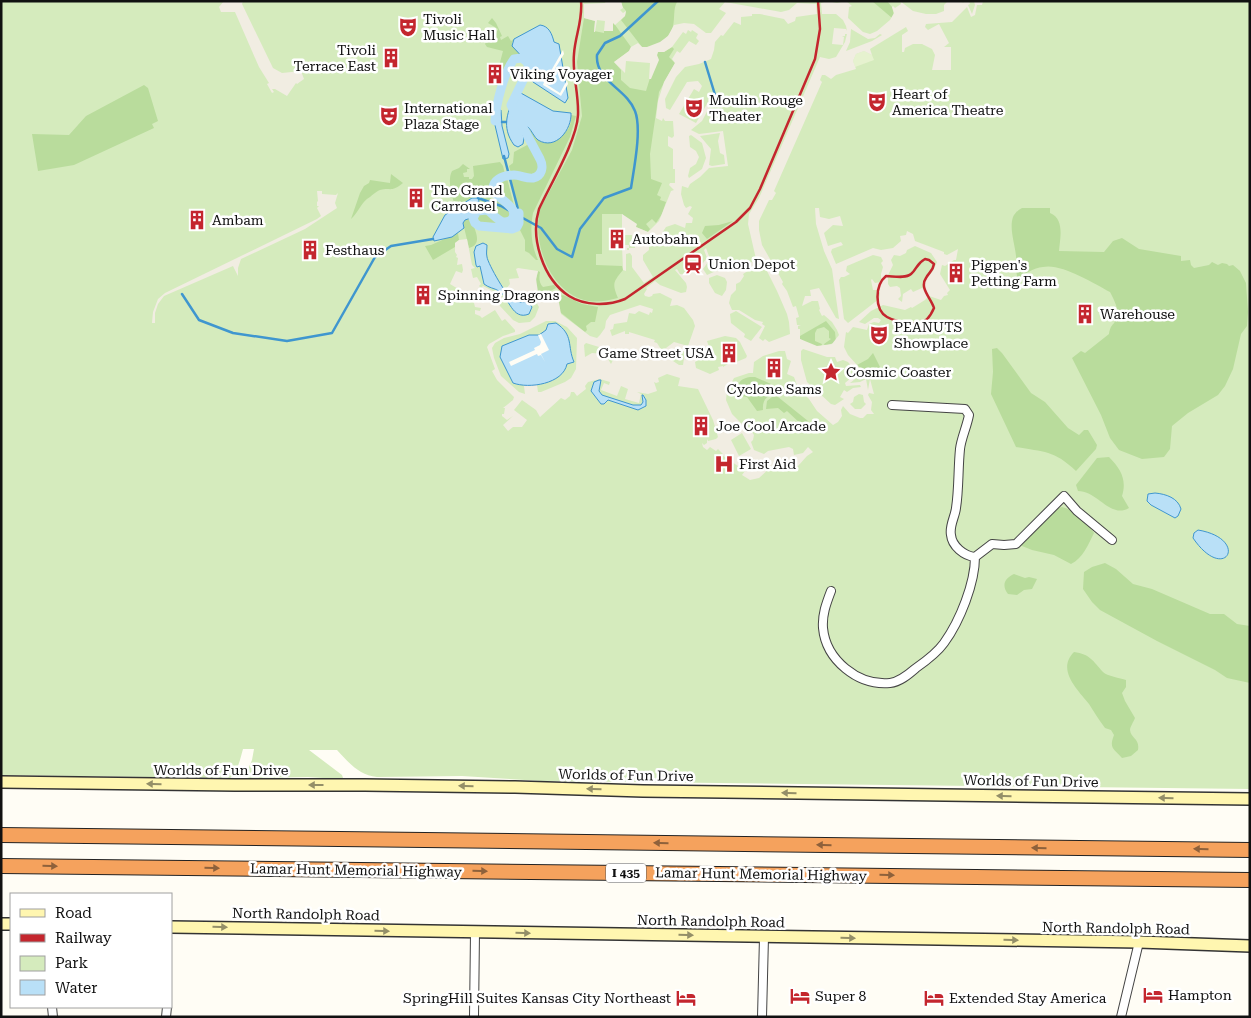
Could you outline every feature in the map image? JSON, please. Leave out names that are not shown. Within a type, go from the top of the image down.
[{"type":"highway","name":"I 435","points":[[1,836],[1250,850]]},
{"type":"highway","name":"Lamar Hunt Memorial Highway","points":[[1,866],[1250,880]]},
{"type":"main road","name":"Worlds of Fun Drive","points":[[1,782],[515,787],[643,791],[1250,799]]},
{"type":"main road","name":"North Randolph Road","points":[[172,926],[1138,942],[1250,946]]},
{"type":"street","points":[[892,405],[965,409],[969,415],[960,447],[956,510],[950,536],[956,546],[966,556],[975,557],[992,544],[1016,544],[1064,496],[1077,511],[1112,540]]},
{"type":"street","points":[[830,591],[823,619],[824,636],[829,649],[853,676],[877,683],[892,683],[906,676],[931,657],[944,642],[958,619],[970,590],[975,557]]},
{"type":"street","points":[[474,932],[474,1017]]},
{"type":"street","points":[[762,1017],[764,937]]},
{"type":"street","points":[[1121,1017],[1138,942]]},
{"type":"green space","points":[[1,1],[1250,1],[1250,789],[541,781],[462,776],[377,777],[360,771],[350,764],[337,750],[309,750],[342,775],[343,778],[256,778],[251,780],[246,774],[254,749],[243,749],[236,771],[227,780],[226,778],[1,775]]},
{"type":"green space","points":[[621,1],[679,1],[676,5],[673,26],[669,35],[657,44],[642,47],[621,20],[625,16],[626,11]]},
{"type":"green space","points":[[872,1],[887,1],[892,7],[894,15],[892,18]]},
{"type":"green space","points":[[492,18],[502,36],[500,37],[501,40],[508,36],[511,41],[514,39],[512,43],[522,57],[516,57],[512,60],[501,80],[499,80],[498,86],[494,85],[503,51],[487,47],[485,44],[491,34],[495,36],[498,29],[488,23]]},
{"type":"green space","points":[[584,18],[595,21],[594,31],[604,33],[604,31],[613,31],[613,22],[631,47],[629,51],[614,62],[621,70],[621,80],[630,88],[646,91],[658,52],[664,52],[672,47],[674,49],[669,57],[675,63],[659,92],[650,154],[651,179],[662,183],[657,195],[661,197],[660,200],[666,202],[662,214],[656,223],[652,219],[646,224],[650,229],[648,232],[636,227],[622,214],[602,214],[602,254],[596,254],[596,265],[622,266],[623,270],[614,283],[618,298],[605,301],[584,300],[572,295],[561,286],[546,263],[541,250],[539,236],[538,222],[540,209],[572,150],[582,116],[577,62]]},
{"type":"green space","points":[[864,51],[872,55],[874,60],[855,67],[853,61],[856,54]]},
{"type":"green space","points":[[144,85],[148,88],[158,121],[152,124],[154,128],[74,165],[38,171],[32,134],[69,135],[86,116]]},
{"type":"green space","points":[[571,115],[576,116],[570,137],[533,213],[532,237],[538,260],[536,260],[525,251],[525,240],[519,228],[522,224],[522,219],[510,178],[534,180],[541,176],[543,171],[538,148],[526,129],[528,127],[540,141],[547,141],[559,137],[566,132],[570,125]]},
{"type":"green space","points":[[529,144],[541,165],[538,174],[530,176],[511,173],[509,166],[513,163],[514,152]]},
{"type":"green space","points":[[500,162],[505,174],[493,181],[492,191],[511,213],[507,221],[500,219],[486,208],[482,207],[479,209],[477,198],[472,198],[456,208],[450,184],[452,171],[463,164],[470,169],[463,173],[464,177],[472,179],[474,176],[473,166]]},
{"type":"green space","points":[[391,174],[403,183],[393,189],[384,189],[376,192],[364,202],[351,219],[364,186],[370,180],[390,183]]},
{"type":"green space","points":[[507,178],[518,221],[511,228],[480,225],[477,222],[479,212],[488,214],[505,223],[514,219],[513,208],[494,190],[495,183]]},
{"type":"green space","points":[[1022,208],[1050,208],[1050,213],[1055,216],[1060,224],[1059,251],[1104,252],[1113,241],[1122,238],[1139,249],[1181,256],[1181,261],[1190,260],[1194,268],[1209,265],[1212,262],[1218,265],[1222,263],[1229,266],[1233,265],[1240,271],[1246,283],[1247,326],[1241,334],[1233,369],[1225,386],[1218,395],[1188,413],[1172,426],[1170,449],[1164,457],[1142,459],[1119,450],[1110,438],[1101,415],[1072,358],[1081,351],[1085,353],[1109,334],[1117,316],[1116,305],[1110,292],[1059,268],[1039,268],[1018,279],[1012,222],[1014,216]]},
{"type":"green space","points":[[471,218],[477,240],[474,246],[469,248],[463,223]]},
{"type":"green space","points":[[733,221],[707,239],[702,233],[705,226]]},
{"type":"green space","points":[[458,233],[459,240],[455,243],[455,247],[433,260],[425,246]]},
{"type":"green space","points":[[538,271],[540,272],[540,280],[543,287],[554,285],[556,288],[546,296],[540,295],[536,287]]},
{"type":"green space","points":[[563,295],[582,304],[598,307],[595,322],[591,322],[586,326],[587,330],[585,332],[560,312],[558,297]]},
{"type":"green space","points":[[826,321],[835,332],[836,342],[825,346],[824,344],[831,339],[829,338],[829,331],[824,327],[817,329],[815,333],[815,341],[822,344],[821,347],[811,345],[800,339],[800,336]]},
{"type":"green space","points":[[997,348],[1031,393],[1045,402],[1068,428],[1079,435],[1084,430],[1088,430],[1097,445],[1096,449],[1076,471],[1055,455],[1016,447],[991,394],[993,372],[992,349]]},
{"type":"green space","points":[[873,353],[881,369],[866,379],[864,372],[857,365],[868,359]]},
{"type":"green space","points":[[750,377],[755,377],[771,384],[780,394],[773,394],[767,397],[763,410],[757,411],[747,397],[735,395],[740,382]]},
{"type":"green space","points":[[772,397],[778,397],[808,421],[803,426],[787,411],[784,413],[778,408],[766,409],[767,401]]},
{"type":"green space","points":[[1109,457],[1122,475],[1124,485],[1122,496],[1129,508],[1116,510],[1092,495],[1078,491],[1076,485],[1097,458]]},
{"type":"green space","points":[[1062,507],[1080,517],[1094,533],[1082,555],[1071,564],[1054,555],[1022,546],[1022,542],[1026,538],[1058,508]]},
{"type":"green space","points":[[1105,563],[1116,569],[1133,584],[1152,589],[1210,614],[1224,614],[1237,624],[1250,626],[1250,683],[1227,678],[1100,610],[1083,589],[1084,572]]},
{"type":"green space","points":[[1014,574],[1025,578],[1037,579],[1032,589],[1024,590],[1017,595],[1008,594],[1004,585],[1008,578]]},
{"type":"green space","points":[[1074,652],[1088,656],[1103,672],[1110,676],[1126,680],[1126,687],[1122,693],[1135,718],[1130,730],[1138,743],[1138,750],[1131,756],[1122,758],[1114,750],[1112,743],[1114,735],[1111,730],[1105,728],[1071,680],[1067,666]]},
{"type":"shaded area","points":[[224,1],[243,1],[242,4],[273,68],[282,73],[301,71],[304,79],[296,83],[287,96],[275,89],[272,89],[274,92],[272,93],[235,12],[221,12],[219,7]]},
{"type":"shaded area","points":[[606,1],[621,1],[623,8],[620,10],[623,13],[626,11],[625,16],[615,25],[613,23],[613,31],[604,31],[605,21],[597,20],[594,32],[595,21],[584,18],[584,4],[605,3]]},
{"type":"shaded area","points":[[827,1],[837,3],[846,1],[852,6],[849,7],[848,18],[863,32],[870,34],[877,31],[890,20],[894,13],[892,7],[895,8],[901,4],[900,1],[913,11],[936,14],[944,11],[944,5],[948,1],[962,1],[963,3],[964,1],[969,1],[970,4],[968,5],[972,14],[975,5],[974,1],[983,1],[982,5],[977,5],[975,15],[971,17],[967,7],[952,22],[926,24],[925,27],[928,30],[939,24],[949,43],[944,47],[951,47],[951,70],[932,70],[935,55],[932,49],[922,44],[913,44],[902,52],[902,35],[908,31],[906,27],[870,49],[872,55],[864,51],[856,54],[853,61],[856,69],[836,75],[831,79],[822,75],[820,80],[822,82],[774,191],[776,193],[772,200],[769,200],[759,221],[762,245],[783,282],[782,284],[793,307],[796,306],[799,317],[796,318],[797,325],[801,325],[798,326],[798,329],[800,329],[800,339],[817,346],[832,344],[839,335],[832,322],[824,315],[822,316],[818,301],[812,301],[802,306],[805,296],[811,296],[810,290],[819,288],[836,318],[839,319],[832,269],[824,251],[816,224],[815,208],[819,208],[820,217],[829,219],[840,216],[843,226],[833,225],[824,233],[828,246],[841,242],[843,245],[832,249],[831,252],[836,264],[873,248],[881,250],[893,248],[901,241],[900,236],[906,235],[907,231],[913,234],[915,241],[944,252],[944,254],[947,255],[958,249],[956,260],[945,266],[942,265],[940,274],[950,290],[947,293],[948,295],[944,296],[941,300],[929,296],[912,308],[905,310],[883,305],[871,311],[859,322],[865,324],[874,318],[878,318],[881,320],[879,323],[869,324],[867,330],[853,327],[848,333],[846,332],[844,347],[848,355],[865,374],[850,383],[866,379],[868,390],[870,379],[874,394],[869,393],[868,395],[872,402],[871,410],[874,414],[867,414],[860,418],[850,414],[843,406],[841,410],[842,416],[833,425],[817,411],[798,388],[794,377],[787,374],[791,361],[787,359],[785,351],[779,351],[763,356],[754,362],[753,373],[734,378],[727,391],[726,400],[732,414],[750,429],[754,435],[751,442],[754,450],[764,454],[768,451],[789,447],[793,449],[794,455],[803,453],[808,447],[813,452],[798,466],[787,466],[787,464],[772,466],[759,478],[750,480],[742,475],[745,471],[722,455],[718,449],[716,451],[710,447],[707,450],[703,447],[702,443],[704,445],[707,443],[707,439],[708,441],[718,437],[713,420],[698,389],[678,386],[680,378],[667,374],[658,378],[659,382],[654,382],[657,391],[648,394],[637,392],[641,394],[639,403],[625,399],[628,389],[621,386],[617,396],[601,390],[604,383],[609,385],[610,382],[600,379],[588,382],[585,386],[586,389],[577,396],[574,392],[571,392],[570,396],[565,400],[561,398],[540,417],[536,410],[522,400],[514,410],[527,420],[522,427],[513,427],[508,431],[503,425],[513,416],[507,420],[502,416],[505,408],[503,408],[514,397],[497,380],[492,371],[495,369],[487,347],[503,336],[515,332],[515,330],[505,319],[502,321],[495,310],[482,318],[475,314],[475,310],[480,311],[481,308],[475,307],[474,303],[465,293],[450,284],[456,271],[462,273],[463,270],[462,264],[457,265],[458,258],[455,252],[455,243],[459,240],[467,239],[472,265],[475,268],[471,269],[473,278],[477,277],[481,288],[483,286],[495,292],[500,292],[503,300],[499,301],[500,306],[513,320],[519,323],[530,322],[535,317],[539,307],[535,300],[526,295],[510,297],[506,289],[510,284],[509,279],[519,278],[516,269],[518,268],[538,271],[536,279],[540,295],[546,296],[549,301],[554,302],[558,297],[561,314],[590,336],[597,338],[600,335],[610,315],[640,305],[653,309],[652,313],[650,312],[649,315],[639,311],[635,314],[629,313],[627,322],[614,324],[613,329],[610,330],[612,336],[625,331],[625,334],[629,334],[629,332],[655,340],[654,342],[657,343],[662,351],[674,342],[688,346],[695,326],[693,320],[684,308],[677,305],[670,306],[672,299],[660,293],[649,297],[645,296],[646,288],[655,281],[660,285],[681,293],[686,292],[686,283],[675,270],[677,269],[680,274],[686,275],[691,272],[689,268],[691,267],[693,270],[707,258],[704,250],[706,248],[710,259],[703,269],[707,275],[716,271],[736,269],[747,261],[749,264],[756,259],[748,224],[749,214],[759,198],[820,57],[829,59],[836,57],[845,42],[847,34],[842,36],[844,37],[843,45],[832,44],[834,28],[846,29],[847,31],[846,26],[843,20],[836,14],[822,14],[821,3]],"holes":[[[851,29],[868,39],[875,38],[880,34],[882,35],[846,51],[850,42]],[[915,246],[931,253],[937,262],[933,271],[924,282],[924,289],[913,292],[911,289],[903,294],[902,302],[898,299],[901,296],[900,288],[897,286],[890,287],[888,284],[888,275],[893,265],[891,260],[894,255],[900,256]],[[873,255],[881,257],[883,261],[881,263],[883,267],[881,282],[875,283],[871,280],[873,290],[878,290],[880,293],[879,299],[848,323],[844,319],[839,280],[841,277],[850,274],[846,271],[847,266]],[[761,263],[764,265],[787,314],[790,334],[769,342],[765,339],[763,341],[759,338],[765,326],[762,324],[763,322],[755,320],[739,310],[732,310],[729,303],[731,295],[736,290],[736,284],[744,276],[743,274]],[[717,275],[725,278],[727,282],[726,290],[722,296],[715,293],[709,283],[709,278]],[[736,311],[762,327],[751,341],[744,337],[745,334],[731,323],[730,314]],[[546,321],[555,321],[567,327],[577,338],[576,369],[571,378],[565,382],[541,392],[538,392],[536,378],[523,379],[525,394],[519,392],[501,376],[492,348],[495,343],[504,338],[520,334]],[[725,336],[736,338],[747,356],[734,363],[733,361],[723,367],[718,367],[719,370],[710,374],[696,368],[695,362],[702,358],[703,350],[709,347],[707,341]],[[586,343],[612,351],[615,356],[611,364],[605,354],[592,353],[585,357],[584,345]],[[676,349],[685,352],[683,365],[679,365],[670,359],[670,353]],[[803,349],[827,357],[835,357],[837,362],[843,360],[848,362],[857,373],[845,383],[846,386],[860,385],[861,387],[853,388],[847,392],[844,390],[840,397],[844,399],[835,405],[831,404],[807,382],[801,360],[801,351]],[[859,394],[863,395],[866,404],[861,409],[855,409],[850,404],[853,402],[854,397]],[[742,433],[751,449],[739,456],[731,440]]]},
{"type":"shaded area","points":[[725,2],[781,12],[789,10],[797,3],[816,4],[817,14],[796,17],[795,21],[788,24],[784,19],[760,14],[741,17],[741,25],[734,22],[723,36],[721,35],[715,42],[711,59],[685,67],[676,77],[665,99],[666,108],[670,110],[687,82],[698,81],[702,86],[699,92],[694,89],[679,114],[696,123],[708,102],[711,104],[702,121],[691,130],[699,134],[723,131],[728,166],[709,168],[690,184],[688,188],[682,186],[681,194],[684,205],[686,208],[692,207],[688,214],[693,218],[692,223],[686,223],[685,228],[675,224],[666,227],[662,233],[661,240],[656,240],[649,247],[649,250],[643,255],[643,260],[653,277],[644,283],[632,267],[632,256],[630,253],[626,254],[626,271],[623,270],[622,245],[629,245],[629,248],[635,248],[635,243],[632,242],[632,235],[622,235],[622,214],[637,224],[636,227],[648,232],[659,221],[671,191],[674,190],[669,185],[670,183],[675,183],[673,149],[668,146],[668,136],[672,138],[674,136],[673,121],[665,121],[663,118],[662,121],[656,118],[658,101],[664,82],[675,63],[672,59],[677,51],[680,53],[689,41],[696,45],[699,41],[696,38],[698,34],[692,30],[691,32],[688,30],[686,34],[683,32],[672,47],[664,52],[658,52],[659,60],[651,79],[649,79],[650,63],[626,61],[625,73],[614,62],[638,43],[642,47],[647,47],[660,42],[668,36],[674,25],[694,24],[706,33],[711,33],[726,13],[719,9]],"holes":[[[720,133],[718,141],[720,153],[724,155],[725,164],[712,166],[709,165],[711,149],[700,136]],[[691,135],[702,143],[706,158],[702,169],[689,178],[690,168],[696,164],[699,157],[696,151],[690,147],[689,136]]]},
{"type":"shaded area","points":[[317,191],[322,191],[322,194],[336,195],[338,193],[335,203],[337,208],[305,229],[241,259],[238,276],[233,266],[164,296],[158,304],[155,313],[155,323],[152,323],[153,312],[158,299],[165,293],[321,216],[317,208],[319,206],[317,206]]},
{"type":"water","points":[[540,25],[548,29],[554,42],[559,44],[568,98],[565,103],[533,82],[528,63],[512,46],[514,39]]},
{"type":"water","points":[[519,92],[553,111],[571,113],[569,126],[562,137],[557,141],[545,143],[538,140],[528,127],[523,127],[523,144],[518,147],[514,145],[508,132],[507,119],[510,106]]},
{"type":"water","points":[[496,109],[501,110],[502,126],[509,154],[508,158],[503,159],[494,121]]},
{"type":"water","points":[[472,198],[478,198],[479,201],[479,211],[475,223],[473,223],[471,218],[465,220],[463,223],[464,228],[452,237],[434,241],[433,237],[445,215]]},
{"type":"water","points":[[483,243],[487,245],[488,261],[503,288],[514,301],[526,302],[532,307],[529,314],[519,314],[499,291],[484,284],[480,266],[477,267],[476,265],[474,252],[476,246]]},
{"type":"water","points":[[556,323],[562,327],[568,336],[574,362],[567,364],[559,376],[544,383],[520,385],[513,383],[500,357],[502,346],[529,335],[539,335],[546,330],[548,324]]},
{"type":"water","points":[[601,380],[599,391],[602,395],[633,405],[641,405],[643,395],[646,400],[646,406],[638,410],[608,400],[601,404],[591,391],[594,382]]},
{"type":"water","points":[[1155,493],[1167,496],[1177,502],[1181,509],[1178,516],[1175,518],[1147,501],[1148,494]]},
{"type":"water","points":[[1198,530],[1214,535],[1224,542],[1228,549],[1227,555],[1223,558],[1215,558],[1205,552],[1193,538],[1194,533]]},
{"type":"pier","points":[[563,50],[564,54],[550,77],[554,80],[550,85],[546,84],[560,93],[567,80],[568,84],[561,96],[543,85],[544,82],[540,79],[544,74],[548,76]]},
{"type":"pier","points":[[541,334],[549,350],[541,354],[545,362],[541,355],[538,356],[537,354],[511,366],[509,362],[535,350],[534,348],[540,345],[541,342],[538,335]]},
{"type":"waterway","points":[[478,198],[501,206],[541,228],[557,249],[572,257],[580,229],[604,198],[631,188],[638,138],[635,111],[631,103],[601,72],[597,55],[605,43],[620,36],[658,1]]},
{"type":"waterway","points":[[495,121],[499,97],[507,72],[514,59],[522,58],[528,63],[528,70],[511,105],[540,159],[541,171],[533,178],[510,175],[499,179],[494,184],[493,192],[512,208],[514,212],[514,216],[510,221],[503,222],[487,210],[477,211],[473,218],[479,226],[512,229],[517,227],[519,223],[519,213]]},
{"type":"waterway","points":[[705,62],[716,98],[721,101]]},
{"type":"waterway","points":[[504,156],[519,213]]},
{"type":"waterway","points":[[182,294],[199,320],[233,333],[287,341],[332,333],[375,257],[391,246],[433,239]]},
{"type":"railway","points":[[581,1],[581,15],[574,62],[578,115],[573,137],[539,209],[536,232],[541,257],[546,269],[560,289],[582,302],[597,304],[625,299],[736,222],[750,208],[760,189],[815,59],[820,29],[818,1]]},
{"type":"railway","points":[[925,259],[934,264],[924,282],[926,293],[934,308],[930,316],[918,324],[890,319],[883,313],[878,303],[878,291],[882,280],[886,276],[908,276],[925,259]]},
{"type":"place","name":"Tivoli Music Hall","points":[[408,27]]},
{"type":"place","name":"Tivoli Terrace East","points":[[391,58]]},
{"type":"place","name":"Viking Voyager","points":[[495,74]]},
{"type":"place","name":"Heart of America Theatre","points":[[877,102]]},
{"type":"place","name":"Moulin Rouge Theater","points":[[694,108]]},
{"type":"place","name":"International Plaza Stage","points":[[389,116]]},
{"type":"place","name":"The Grand Carrousel","points":[[416,198]]},
{"type":"place","name":"Ambam","points":[[197,220]]},
{"type":"place","name":"Autobahn","points":[[617,239]]},
{"type":"place","name":"Festhaus","points":[[310,250]]},
{"type":"place","name":"Union Depot","points":[[693,264]]},
{"type":"place","name":"Pigpen's Petting Farm","points":[[956,273]]},
{"type":"place","name":"Spinning Dragons","points":[[423,295]]},
{"type":"place","name":"Warehouse","points":[[1085,314]]},
{"type":"place","name":"PEANUTS Showplace","points":[[879,335]]},
{"type":"place","name":"Game Street USA","points":[[729,353]]},
{"type":"place","name":"Cyclone Sams","points":[[774,368]]},
{"type":"place","name":"Cosmic Coaster","points":[[831,372]]},
{"type":"place","name":"Joe Cool Arcade","points":[[701,426]]},
{"type":"place","name":"First Aid","points":[[724,464]]},
{"type":"place","name":"Hampton","points":[[1153,995]]},
{"type":"place","name":"Super 8","points":[[800,996]]},
{"type":"place","name":"SpringHill Suites Kansas City Northeast","points":[[686,998]]},
{"type":"place","name":"Extended Stay America","points":[[934,998]]}]
